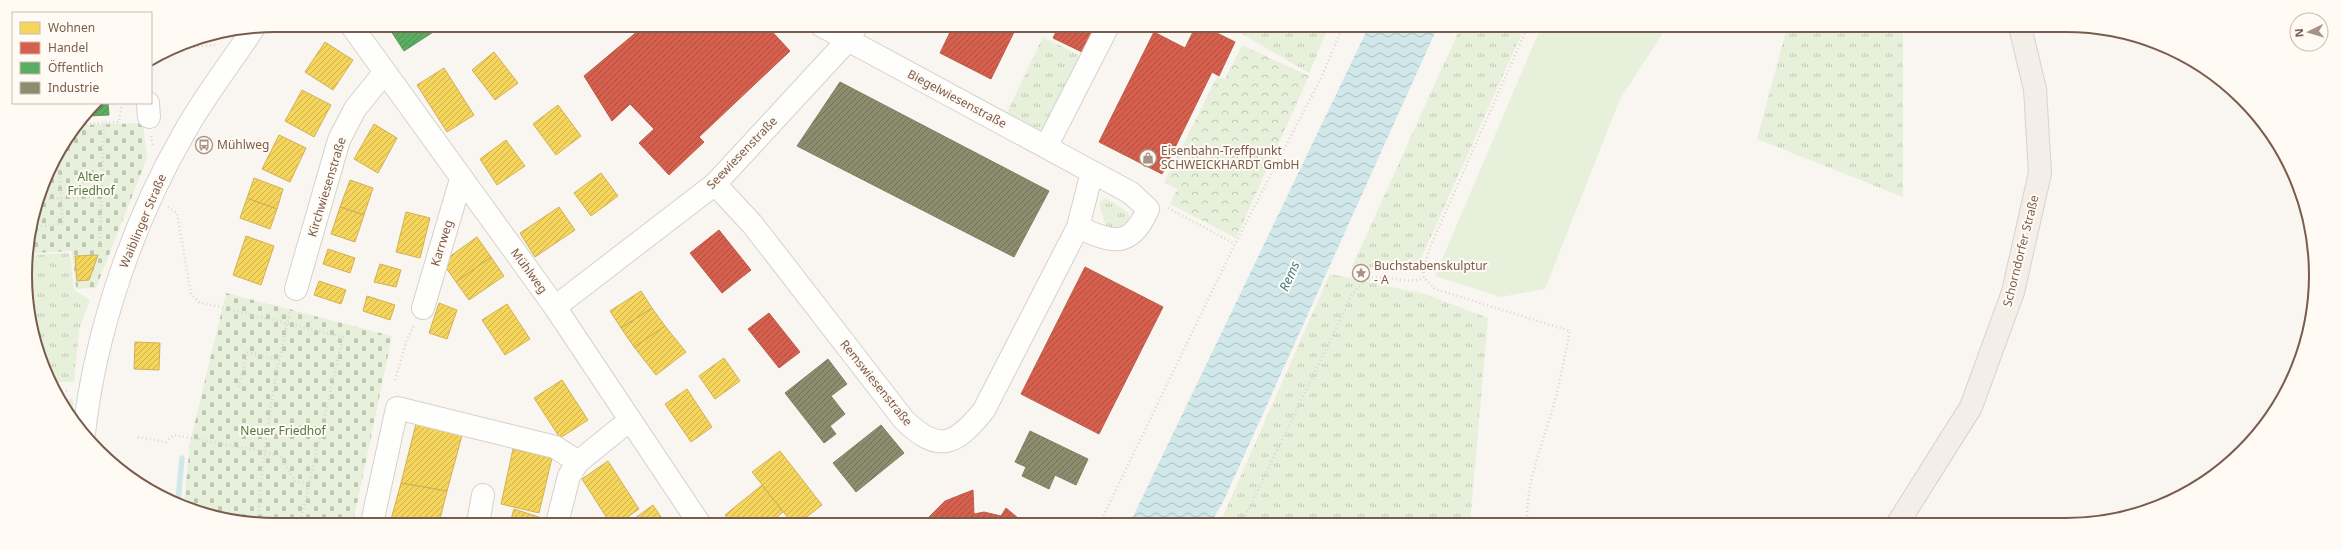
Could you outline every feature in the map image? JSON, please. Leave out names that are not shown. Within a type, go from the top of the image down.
[{"type":"main road","name":"Schorndorfer Straße","points":[[1901,518],[1971,407],[2013,292],[2040,173],[2035,89],[2021,32]]},
{"type":"street","name":"Mühlweg","points":[[356,32],[384,73],[555,307],[696,518]]},
{"type":"street","points":[[1046,148],[1105,32]]},
{"type":"street","name":"Biegelwiesenstraße","points":[[852,33],[1046,148],[1131,193],[1148,209]]},
{"type":"street","name":"Seewiesenstraße","points":[[555,307],[715,184],[852,33]]},
{"type":"street","name":"Waiblinger Straße","points":[[85,426],[88,392],[102,334],[124,264],[152,198],[184,132],[250,34]]},
{"type":"street","name":"Kirchwiesenstraße","points":[[296,289],[339,140],[355,109],[384,73]]},
{"type":"street","points":[[1092,172],[1078,227],[1103,239],[1121,240],[1133,233],[1142,225],[1148,209]]},
{"type":"street","name":"Karrweg","points":[[423,308],[461,179]]},
{"type":"street","name":"Remswiesenstraße","points":[[715,184],[753,225],[904,420],[918,433],[935,443],[953,439],[968,430],[984,410],[1078,227]]},
{"type":"street","points":[[373,518],[397,408],[555,447],[578,462]]},
{"type":"street","points":[[557,518],[569,476],[578,462],[630,420]]},
{"type":"street","points":[[479,518],[483,495]]},
{"type":"path","points":[[1102,518],[1235,244],[1321,78],[1340,32]]},
{"type":"path","points":[[1525,32],[1431,245],[1423,268],[1424,278],[1435,289],[1570,331],[1555,400],[1530,488],[1528,518]]},
{"type":"path","points":[[189,48],[216,47],[219,41]]},
{"type":"path","points":[[85,123],[118,122],[122,104]]},
{"type":"path","points":[[100,246],[100,196],[104,123]]},
{"type":"path","points":[[41,226],[63,224],[59,165]]},
{"type":"path","points":[[44,200],[100,196]]},
{"type":"path","points":[[152,198],[176,213],[189,288],[191,294],[199,302],[343,337],[301,518]]},
{"type":"path","points":[[1148,209],[1170,208],[1235,244]]},
{"type":"path","points":[[1244,518],[1352,295],[1360,284],[1368,278],[1379,277],[1414,281],[1424,278]]},
{"type":"path","points":[[395,380],[407,339],[423,308]]},
{"type":"path","points":[[258,517],[263,451],[278,360],[287,324]]},
{"type":"path","points":[[239,387],[247,352],[278,360]]},
{"type":"path","points":[[138,437],[166,442],[174,434],[192,439],[263,451],[280,457],[295,481],[310,484]]},
{"type":"green space","points":[[1243,32],[1326,32],[1309,73],[1242,34]]},
{"type":"green space","points":[[1458,32],[1522,32],[1416,270],[1352,267]]},
{"type":"green space","points":[[1539,32],[1664,32],[1620,99],[1545,289],[1501,297],[1435,276]]},
{"type":"green space","points":[[1786,32],[1903,32],[1903,197],[1757,139]]},
{"type":"green space","points":[[1043,37],[1085,58],[1045,138],[1005,117]]},
{"type":"green space","points":[[1242,45],[1309,76],[1236,238],[1170,204],[1177,189],[1164,182],[1217,77],[1225,79]]},
{"type":"green space","name":"Alter Friedhof","points":[[143,123],[147,158],[96,288],[76,289],[72,251],[35,253],[34,243],[40,212],[50,182],[65,153],[84,125]]},
{"type":"green space","points":[[1105,198],[1128,212],[1130,220],[1127,228],[1107,229],[1099,204]]},
{"type":"green space","points":[[70,253],[74,290],[90,300],[79,330],[74,382],[57,382],[50,368],[40,338],[34,307],[32,275],[33,255]]},
{"type":"green space","points":[[1330,274],[1425,294],[1488,318],[1470,518],[1222,518]]},
{"type":"green space","name":"Neuer Friedhof","points":[[226,293],[392,336],[354,518],[275,518],[243,516],[212,510],[184,501],[190,443]]},
{"type":"green space","points":[[67,399],[74,399],[73,410]]},
{"type":"water","name":"Rems","points":[[1366,32],[1435,32],[1224,500],[1214,518],[1132,518]]},
{"type":"building: Wohnen","points":[[325,42],[353,60],[333,90],[305,72]]},
{"type":"building: Wohnen","points":[[494,52],[518,83],[495,100],[472,70]]},
{"type":"building: Wohnen","points":[[444,68],[474,115],[447,132],[417,85]]},
{"type":"building: Wohnen","points":[[302,90],[331,105],[314,137],[285,121]]},
{"type":"building: Wohnen","points":[[558,105],[581,136],[556,155],[533,124]]},
{"type":"building: Wohnen","points":[[374,124],[397,138],[378,173],[354,159]]},
{"type":"building: Wohnen","points":[[279,135],[306,148],[290,182],[262,169]]},
{"type":"building: Wohnen","points":[[506,140],[525,166],[497,185],[480,159]]},
{"type":"building: Wohnen","points":[[601,173],[618,196],[591,216],[574,193]]},
{"type":"building: Wohnen","points":[[254,178],[283,189],[277,209],[247,198]]},
{"type":"building: Wohnen","points":[[350,180],[373,188],[364,215],[340,207]]},
{"type":"building: Wohnen","points":[[247,198],[277,209],[270,229],[240,218]]},
{"type":"building: Wohnen","points":[[340,207],[364,215],[355,242],[331,234]]},
{"type":"building: Wohnen","points":[[559,207],[575,230],[535,257],[520,233]]},
{"type":"building: Wohnen","points":[[406,212],[430,218],[420,258],[396,252]]},
{"type":"building: Wohnen","points":[[246,236],[274,246],[261,285],[233,275]]},
{"type":"building: Wohnen","points":[[477,237],[491,257],[456,282],[442,262]]},
{"type":"building: Wohnen","points":[[328,249],[355,258],[350,273],[323,264]]},
{"type":"building: Wohnen","points":[[98,255],[89,280],[77,281],[75,256]]},
{"type":"building: Wohnen","points":[[491,257],[504,276],[469,300],[456,282]]},
{"type":"building: Wohnen","points":[[380,264],[401,270],[396,287],[374,282]]},
{"type":"building: Wohnen","points":[[319,281],[346,290],[341,304],[314,295]]},
{"type":"building: Wohnen","points":[[641,291],[652,308],[621,328],[610,311]]},
{"type":"building: Wohnen","points":[[367,296],[395,305],[390,320],[363,311]]},
{"type":"building: Wohnen","points":[[439,303],[457,310],[447,339],[429,333]]},
{"type":"building: Wohnen","points":[[507,304],[530,339],[505,355],[482,320]]},
{"type":"building: Wohnen","points":[[652,308],[665,326],[634,347],[621,328]]},
{"type":"building: Wohnen","points":[[665,326],[686,352],[656,375],[634,347]]},
{"type":"building: Wohnen","points":[[135,342],[160,343],[159,370],[134,369]]},
{"type":"building: Wohnen","points":[[724,358],[740,381],[715,399],[699,376]]},
{"type":"building: Wohnen","points":[[562,380],[588,420],[560,438],[534,398]]},
{"type":"building: Wohnen","points":[[687,389],[712,427],[691,442],[665,404]]},
{"type":"building: Wohnen","points":[[418,416],[464,428],[447,491],[401,483]]},
{"type":"building: Wohnen","points":[[513,449],[552,458],[539,513],[501,504]]},
{"type":"building: Wohnen","points":[[780,451],[822,505],[805,518],[788,518],[752,472]]},
{"type":"building: Wohnen","points":[[608,461],[639,509],[626,518],[607,518],[582,479]]},
{"type":"building: Wohnen","points":[[401,483],[447,491],[440,518],[391,518]]},
{"type":"building: Wohnen","points":[[762,485],[783,512],[776,518],[727,518],[725,515]]},
{"type":"building: Wohnen","points":[[653,505],[662,518],[635,518]]},
{"type":"building: Wohnen","points":[[514,509],[542,518],[511,518]]},
{"type":"building: Handel","points":[[637,32],[773,32],[790,51],[699,137],[704,142],[669,175],[639,143],[654,129],[630,104],[612,121],[584,76]]},
{"type":"building: Handel","points":[[950,32],[1014,32],[991,79],[940,53]]},
{"type":"building: Handel","points":[[1056,32],[1096,32],[1086,54],[1053,38]]},
{"type":"building: Handel","points":[[1154,32],[1185,48],[1193,32],[1215,32],[1235,42],[1219,76],[1212,72],[1162,174],[1099,142]]},
{"type":"building: Handel","points":[[719,230],[751,270],[722,293],[690,253]]},
{"type":"building: Handel","points":[[1085,267],[1163,307],[1099,434],[1021,394]]},
{"type":"building: Handel","points":[[769,313],[800,352],[779,368],[748,329]]},
{"type":"building: Handel","points":[[973,490],[974,514],[984,512],[1001,516],[1006,508],[1018,518],[928,518],[945,501]]},
{"type":"building: Öffentlich","points":[[392,32],[433,32],[404,51]]},
{"type":"building: Öffentlich","points":[[102,104],[108,104],[109,115],[91,116]]},
{"type":"building: Industrie","points":[[840,82],[1049,191],[1014,257],[797,146]]},
{"type":"building: Industrie","points":[[828,359],[847,384],[831,396],[845,414],[830,426],[836,434],[824,443],[785,393]]},
{"type":"building: Industrie","points":[[881,425],[904,453],[856,492],[833,463]]},
{"type":"building: Industrie","points":[[1030,431],[1088,459],[1076,485],[1055,475],[1049,489],[1022,476],[1026,467],[1015,462]]},
{"type":"waterway","points":[[178,498],[182,458]]},
{"type":"place","name":"Mühlweg","points":[[204,145]]},
{"type":"place","name":"Eisenbahn-Treffpunkt SCHWEICKHARDT GmbH","points":[[1148,158]]},
{"type":"place","name":"Buchstabenskulptur - A","points":[[1361,273]]}]
